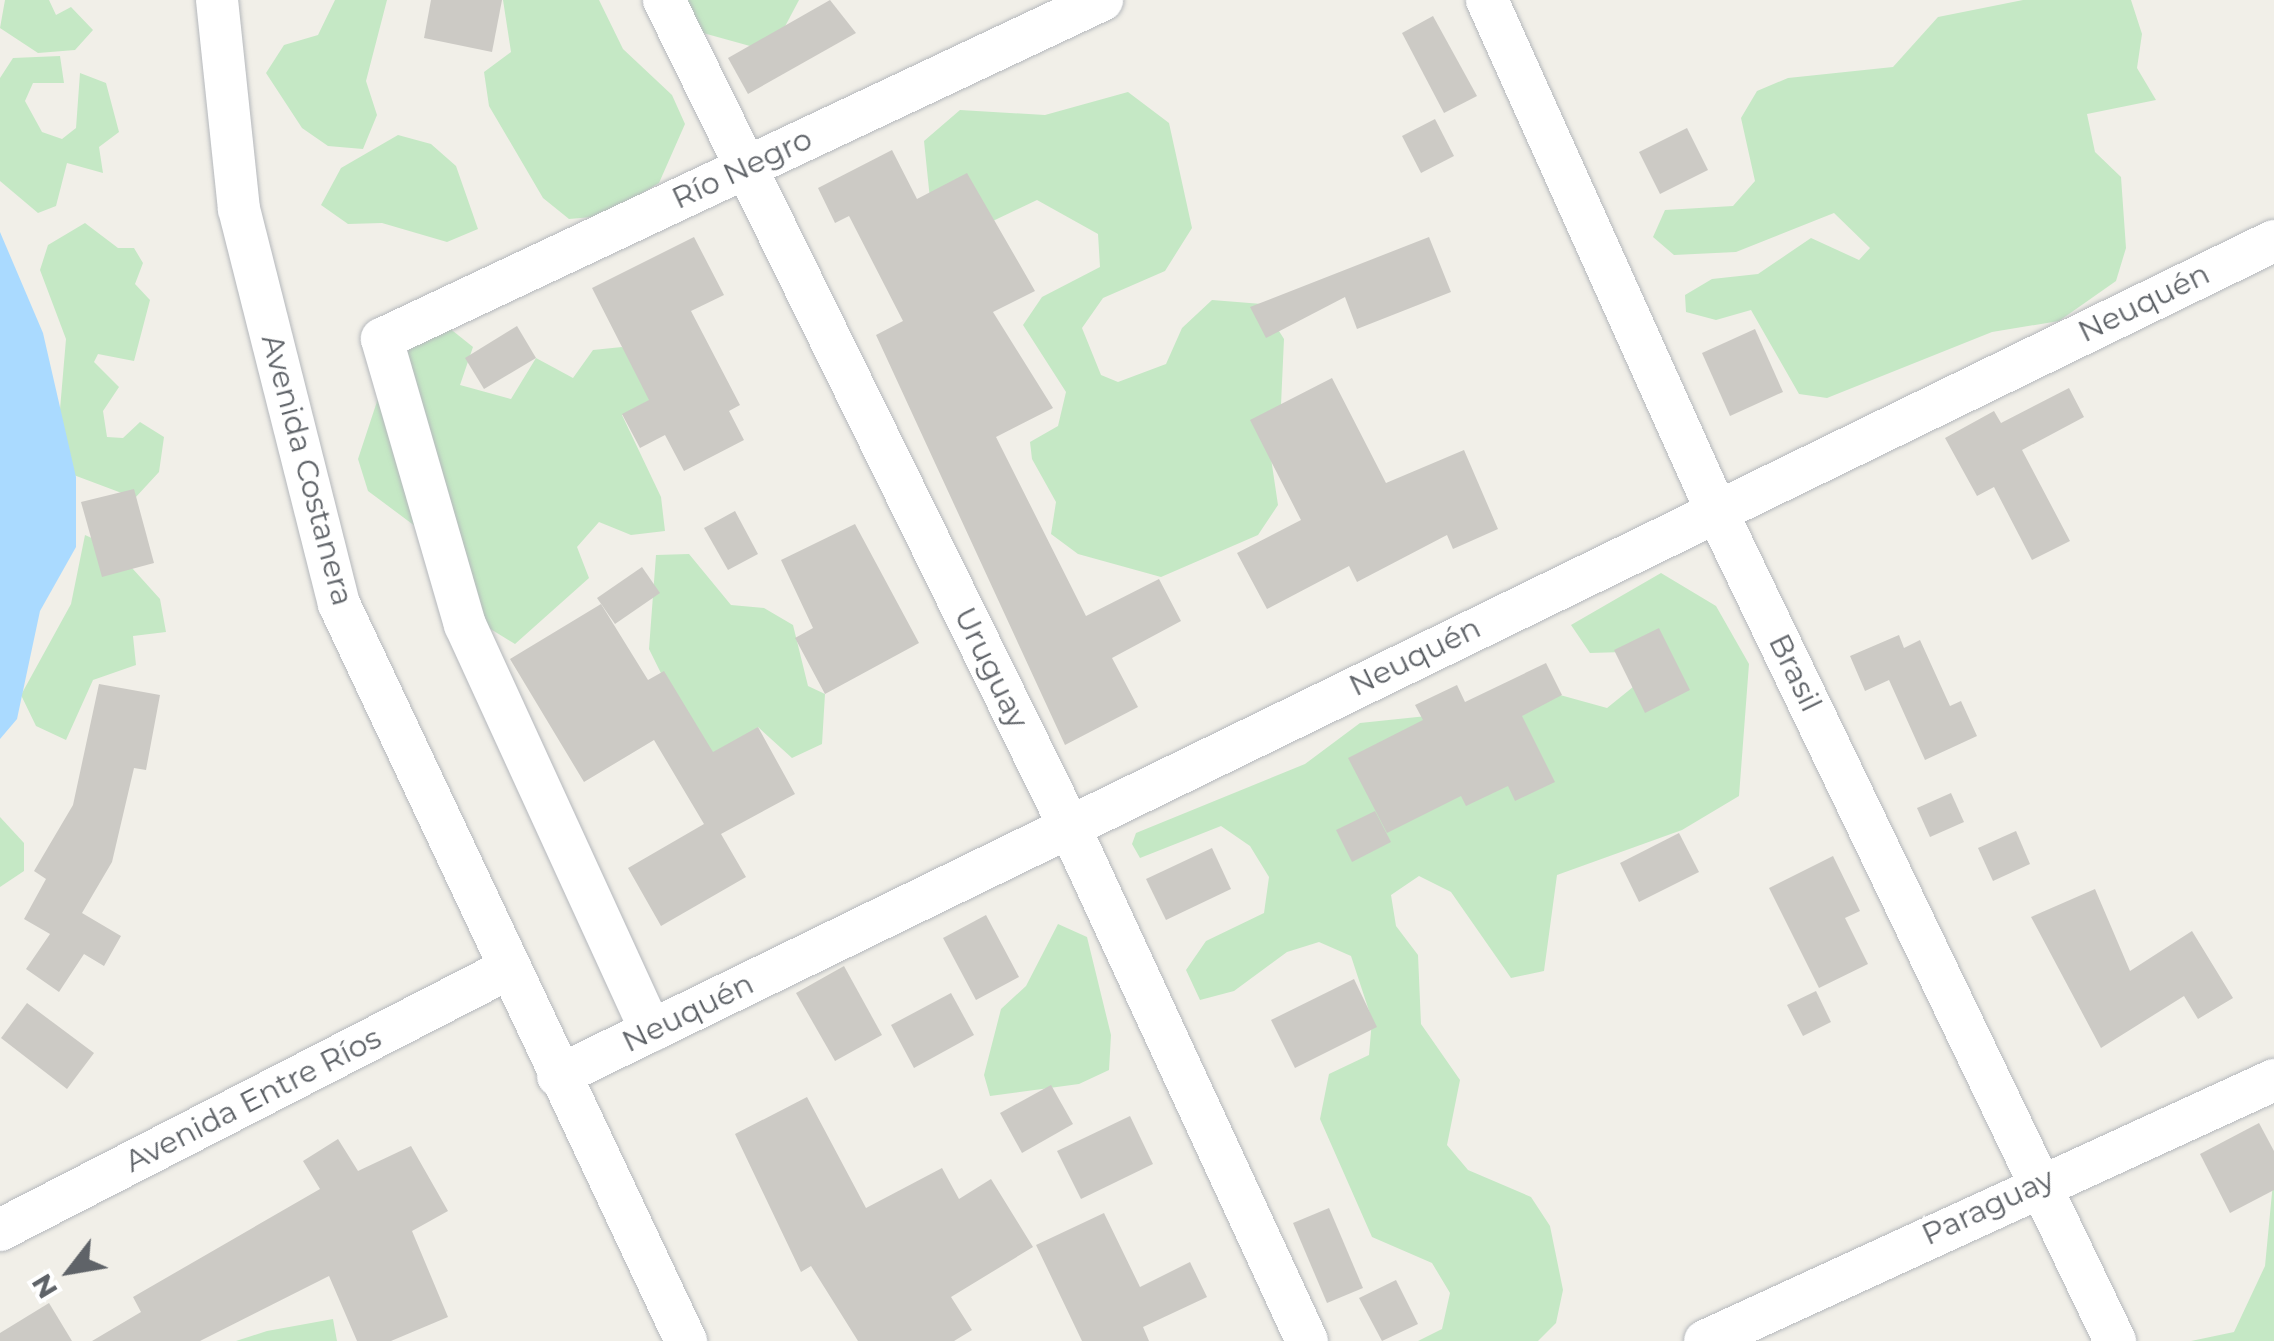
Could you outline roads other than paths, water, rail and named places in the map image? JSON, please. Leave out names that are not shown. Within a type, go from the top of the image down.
[{"type":"street","name":"Avenida Costanera","points":[[217,0],[239,208],[339,604],[506,970],[686,1341]]},
{"type":"street","name":"Uruguay","points":[[664,0],[743,169],[1069,826],[1307,1341]]},
{"type":"street","name":"Río Negro","points":[[651,1030],[465,625],[382,339],[1102,0]]},
{"type":"street","name":"Brasil","points":[[1487,0],[1716,510],[2042,1182],[2115,1341]]},
{"type":"street","name":"Neuquén","points":[[558,1076],[2274,241]]},
{"type":"street","name":"Avenida Entre Ríos","points":[[0,1230],[506,970]]},
{"type":"street","name":"Paraguay","points":[[1705,1341],[2042,1182],[2274,1080]]},
{"type":"water","points":[[0,232],[43,333],[76,477],[76,547],[40,611],[17,719],[0,739]]}]
